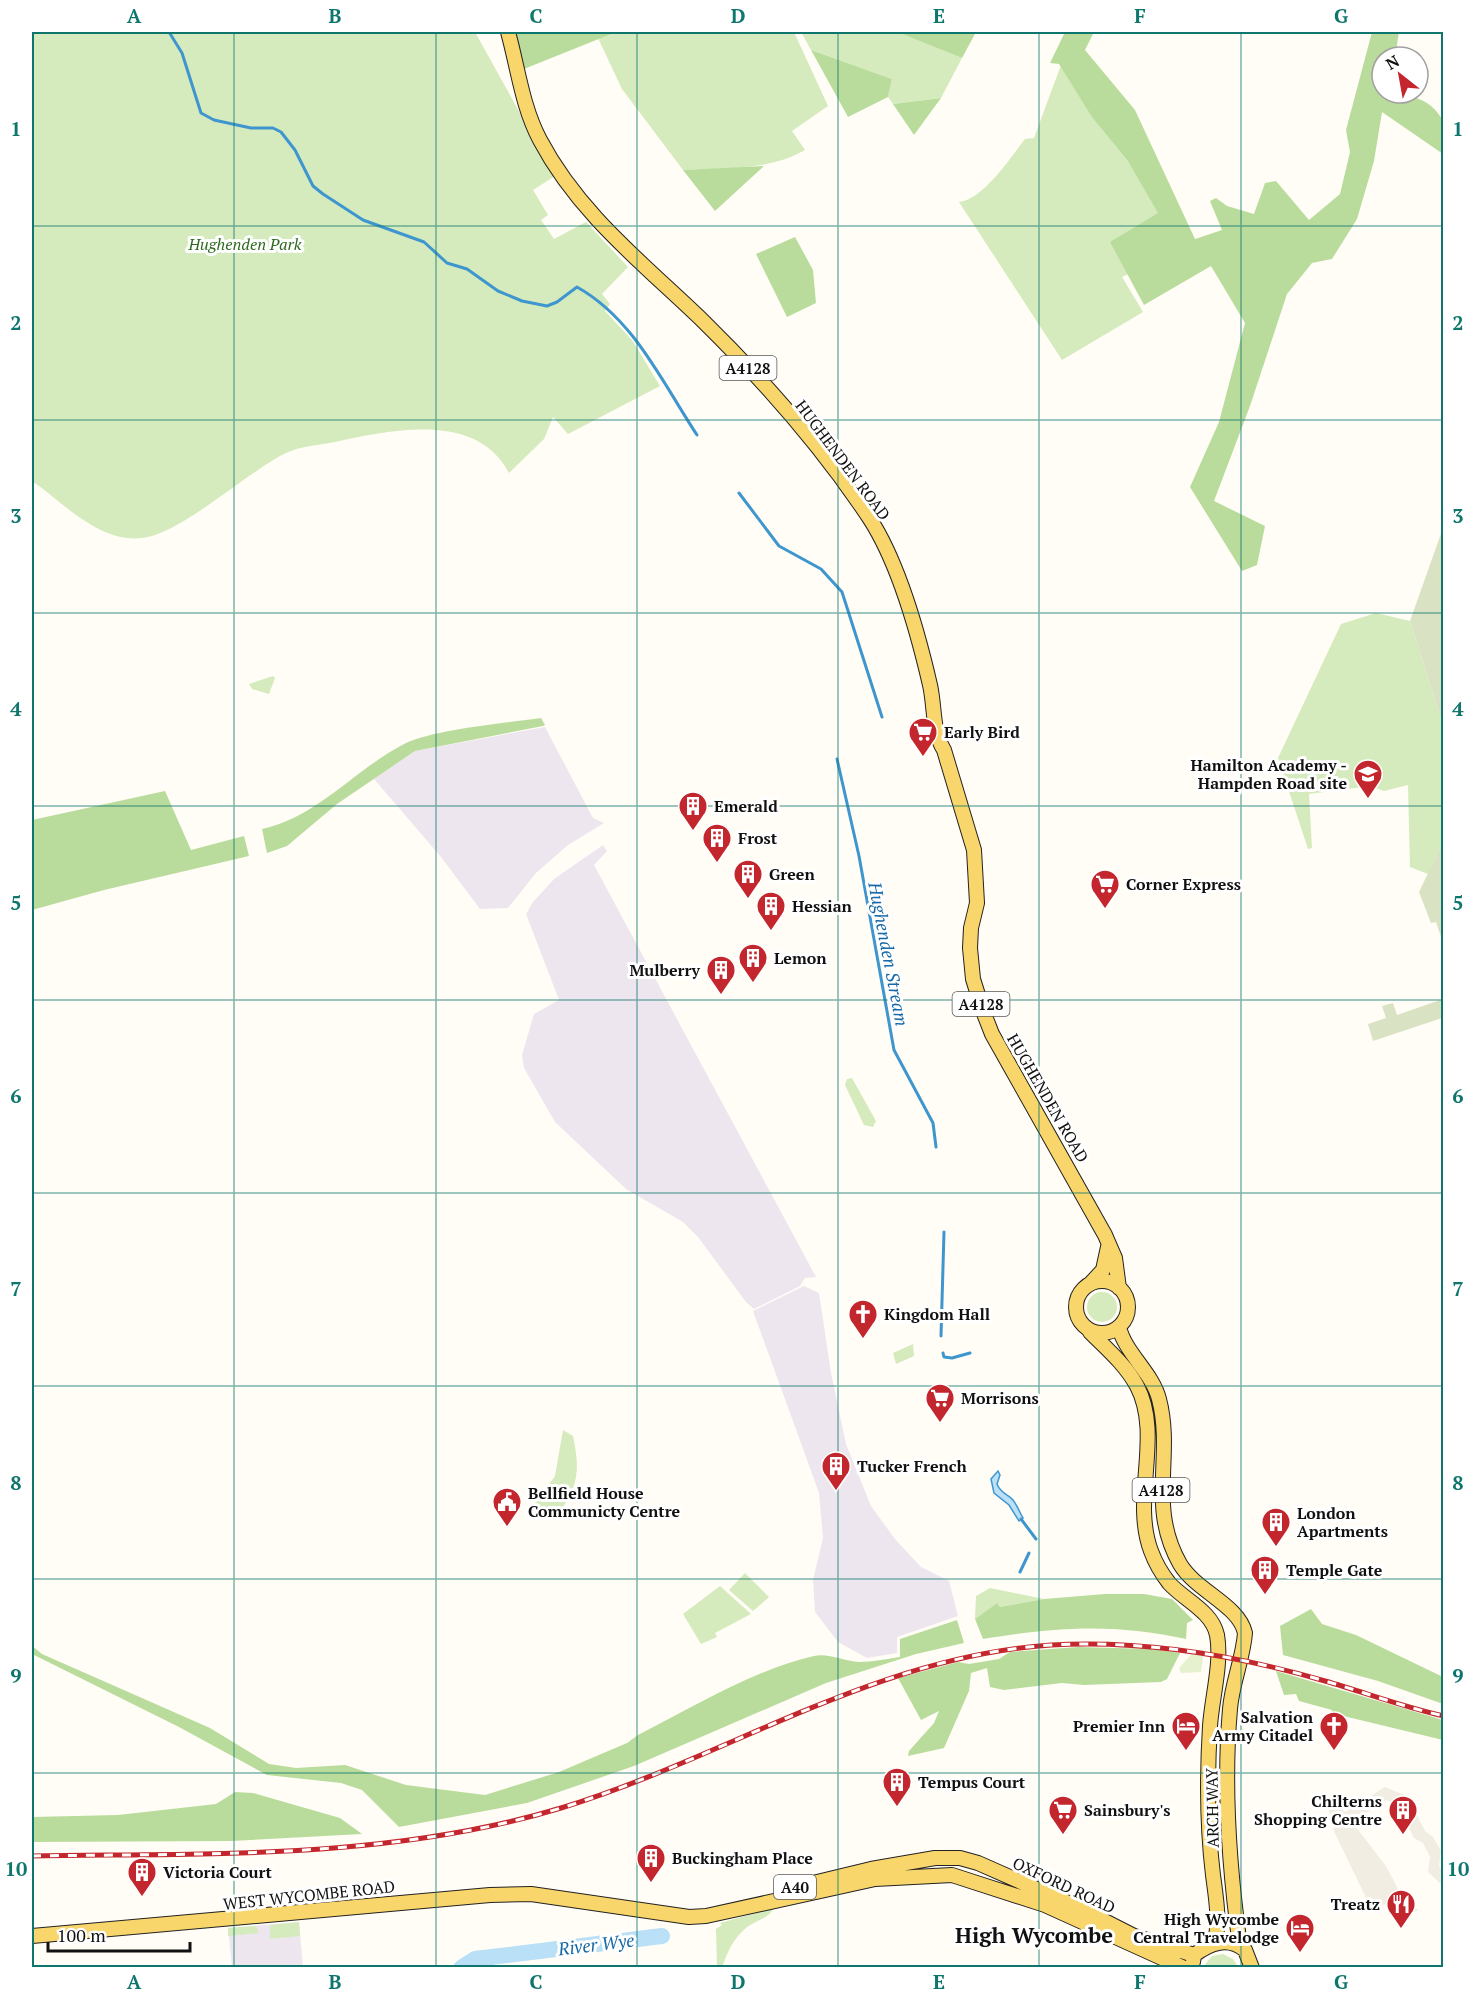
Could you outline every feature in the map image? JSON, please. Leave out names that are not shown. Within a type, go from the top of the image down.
[{"type":"main road","name":"HUGHENDEN ROAD","points":[[508,32],[527,113],[552,161],[569,186],[615,240],[702,320],[771,393],[858,503],[883,543],[922,651],[934,704],[936,737],[944,750],[974,850],[977,903],[971,928],[973,979],[992,1034],[1090,1206],[1115,1258],[1119,1287]]},
{"type":"main road","points":[[1090,1284],[1099,1281],[1111,1282],[1125,1294],[1128,1307],[1127,1316],[1119,1328],[1108,1333],[1090,1332],[1077,1317],[1075,1308],[1080,1292],[1103,1270],[1108,1247]]},
{"type":"main road","name":"ARCH WAY","points":[[1119,1328],[1121,1336],[1146,1370],[1159,1396],[1164,1421],[1161,1488],[1167,1535],[1186,1573],[1204,1591],[1234,1614],[1245,1634],[1231,1696],[1227,1758],[1227,1829],[1240,1946]]},
{"type":"main road","name":"ARCH WAY","points":[[1090,1332],[1128,1371],[1138,1389],[1145,1410],[1147,1440],[1143,1506],[1151,1551],[1169,1583],[1210,1620],[1217,1638],[1210,1727],[1209,1785],[1210,1850],[1219,1925],[1215,1942]]},
{"type":"main road","name":"WEST WYCOMBE ROAD","points":[[706,1916],[750,1899],[871,1869],[953,1857]]},
{"type":"main road","name":"OXFORD ROAD","points":[[953,1857],[978,1863],[1193,1961]]},
{"type":"main road","name":"WEST WYCOMBE ROAD","points":[[32,1936],[452,1897],[531,1894],[689,1917],[706,1916],[876,1879],[952,1875]]},
{"type":"main road","name":"OXFORD ROAD","points":[[952,1875],[1045,1905],[1184,1968]]},
{"type":"main road","points":[[1215,1942],[1240,1946],[1245,1950],[1252,1968]]},
{"type":"main road","name":"A40","points":[[1193,1961],[1215,1942]]},
{"type":"shaded area","points":[[545,727],[593,818],[604,823],[568,845],[536,873],[508,908],[480,909],[441,857],[374,779],[415,751]]},
{"type":"shaded area","points":[[603,845],[607,851],[594,865],[816,1277],[805,1278],[800,1286],[754,1309],[746,1302],[698,1237],[683,1222],[626,1189],[555,1122],[524,1068],[522,1055],[534,1014],[559,1000],[526,914],[533,902],[554,879]]},
{"type":"shaded area","points":[[804,1286],[819,1293],[831,1373],[846,1444],[871,1506],[895,1539],[921,1567],[949,1581],[958,1616],[897,1637],[897,1653],[867,1658],[838,1642],[815,1612],[813,1580],[823,1538],[819,1493],[753,1311]]},
{"type":"shaded area","points":[[1385,1787],[1407,1796],[1425,1831],[1433,1837],[1441,1851],[1439,1866],[1443,1871],[1443,1886],[1428,1872],[1430,1857],[1423,1843],[1414,1838],[1397,1804],[1386,1800],[1352,1822],[1386,1866],[1401,1895],[1418,1910],[1415,1912],[1398,1902],[1380,1905],[1367,1900],[1333,1829],[1335,1825],[1323,1798],[1325,1795],[1332,1797],[1345,1812]]},
{"type":"shaded area","points":[[299,1922],[303,1967],[232,1967],[228,1928]]},
{"type":"green space","name":"Hughenden Park","points":[[32,32],[475,32],[555,176],[533,190],[548,215],[541,220],[554,239],[586,222],[628,267],[602,294],[610,304],[605,311],[632,340],[660,386],[568,434],[553,417],[544,439],[509,473],[495,453],[476,440],[454,433],[406,430],[381,433],[304,447],[286,453],[194,514],[158,534],[142,538],[126,538],[97,528],[32,481]]},
{"type":"green space","points":[[511,32],[616,32],[524,69]]},
{"type":"green space","points":[[616,32],[794,32],[828,106],[792,131],[805,150],[791,157],[746,167],[683,170],[622,89],[598,38]]},
{"type":"green space","points":[[801,32],[897,32],[962,58],[941,98],[893,104],[888,97],[892,79],[811,50]]},
{"type":"green space","points":[[897,32],[976,32],[962,58]]},
{"type":"green space","points":[[1065,32],[1094,32],[1085,50],[1135,110],[1195,239],[1222,230],[1210,201],[1216,198],[1227,206],[1254,214],[1265,183],[1276,181],[1309,220],[1340,194],[1350,152],[1346,130],[1372,32],[1399,32],[1397,45],[1370,45],[1370,105],[1430,105],[1443,121],[1445,133],[1443,154],[1382,112],[1374,161],[1357,219],[1332,259],[1312,263],[1287,294],[1250,406],[1214,501],[1265,526],[1257,565],[1242,571],[1190,487],[1219,422],[1245,323],[1211,266],[1144,305],[1110,242],[1158,213],[1128,161],[1092,117],[1059,64],[1050,63]]},
{"type":"green space","points":[[811,50],[892,79],[888,97],[848,117]]},
{"type":"green space","points":[[1061,65],[1193,243],[1122,277],[1143,312],[1062,360],[959,202],[977,194],[987,186],[1025,139],[1034,138]]},
{"type":"green space","points":[[941,98],[914,135],[893,104]]},
{"type":"green space","points":[[764,166],[715,211],[683,170]]},
{"type":"green space","points":[[795,237],[813,270],[816,303],[787,317],[756,254]]},
{"type":"green space","points":[[1443,528],[1443,725],[1410,621]]},
{"type":"green space","name":"Hamilton Academy - Hampden Road site","points":[[1376,613],[1410,621],[1443,725],[1443,842],[1428,874],[1410,867],[1408,785],[1384,791],[1370,786],[1309,794],[1312,848],[1308,849],[1278,758],[1341,624]]},
{"type":"green space","points":[[273,676],[275,678],[269,694],[252,689],[249,684]]},
{"type":"green space","points":[[541,718],[545,725],[543,726],[415,751],[337,804],[287,846],[267,853],[262,829],[301,814],[370,765],[406,743],[453,730]]},
{"type":"green space","points":[[165,791],[191,850],[244,836],[249,856],[104,890],[32,910],[32,820]]},
{"type":"green space","points":[[1443,842],[1443,943],[1436,922],[1431,923],[1419,892]]},
{"type":"green space","points":[[1443,999],[1443,1020],[1442,1018],[1373,1041],[1368,1024],[1386,1018],[1382,1006],[1393,1003],[1397,1015]]},
{"type":"green space","points":[[852,1078],[876,1121],[873,1127],[864,1125],[845,1085],[847,1079]]},
{"type":"green space","points":[[1102,1292],[1113,1296],[1117,1307],[1113,1318],[1102,1322],[1091,1318],[1087,1307],[1091,1296]]},
{"type":"green space","points":[[913,1344],[914,1356],[896,1364],[893,1353]]},
{"type":"green space","points":[[563,1430],[573,1436],[577,1458],[576,1477],[565,1504],[558,1514],[551,1514],[536,1509],[535,1504],[555,1476]]},
{"type":"green space","points":[[745,1573],[769,1597],[753,1611],[729,1590]]},
{"type":"green space","points":[[720,1586],[751,1614],[715,1633],[717,1637],[701,1644],[683,1614]]},
{"type":"green space","points":[[990,1588],[1044,1599],[1000,1607],[997,1603],[975,1619],[976,1596]]},
{"type":"green space","points":[[1105,1594],[1144,1594],[1172,1599],[1193,1620],[1187,1623],[1186,1639],[1134,1631],[1085,1628],[983,1639],[975,1619],[997,1603],[1000,1607],[1044,1599]]},
{"type":"green space","points":[[1311,1609],[1322,1624],[1356,1635],[1443,1677],[1443,1704],[1378,1681],[1283,1655],[1280,1626]]},
{"type":"green space","points":[[957,1620],[964,1643],[916,1654],[826,1683],[634,1766],[527,1803],[399,1827],[362,1790],[341,1783],[267,1775],[179,1727],[32,1654],[32,1646],[42,1654],[210,1728],[269,1764],[296,1768],[345,1765],[406,1785],[485,1795],[559,1772],[627,1743],[702,1702],[769,1670],[820,1655],[859,1662],[900,1657],[900,1639]]},
{"type":"green space","points":[[1078,1647],[1152,1649],[1180,1653],[1167,1679],[1161,1682],[1084,1685],[1062,1683],[1004,1690],[990,1687],[987,1668],[971,1673],[969,1691],[944,1748],[908,1756],[909,1751],[934,1723],[939,1711],[921,1720],[898,1678],[958,1662],[969,1664],[999,1659],[1010,1652]]},
{"type":"green space","points":[[1195,1650],[1204,1650],[1201,1672],[1181,1673],[1179,1668]]},
{"type":"green space","points":[[1276,1671],[1443,1720],[1443,1740],[1331,1713],[1332,1710],[1299,1701],[1296,1694],[1284,1695]]},
{"type":"green space","points":[[235,1792],[253,1793],[340,1818],[362,1834],[231,1841],[32,1842],[32,1817],[118,1815],[216,1804]]},
{"type":"green space","points":[[774,1908],[766,1917],[747,1927],[738,1936],[722,1967],[717,1967],[716,1929],[722,1925],[720,1923]]},
{"type":"green space","points":[[299,1922],[300,1936],[270,1939],[270,1925]]},
{"type":"green space","points":[[256,1926],[259,1933],[228,1936],[228,1928]]},
{"type":"green space","points":[[1223,1954],[1233,1959],[1238,1967],[1203,1967],[1212,1956]]},
{"type":"water","points":[[998,1471],[1000,1475],[997,1484],[1000,1490],[1016,1504],[1023,1518],[1019,1521],[1009,1505],[994,1493],[991,1479]]},
{"type":"waterway","name":"Hughenden Stream","points":[[169,32],[182,53],[201,113],[214,120],[251,128],[273,128],[281,132],[295,150],[313,186],[363,220],[424,242],[447,263],[467,269],[498,291],[522,301],[547,306],[557,302],[577,287],[597,300],[631,334],[659,373],[697,435]]},
{"type":"waterway","name":"Hughenden Stream","points":[[739,493],[779,546],[821,569],[842,592],[882,717]]},
{"type":"waterway","name":"Hughenden Stream","points":[[837,759],[859,856],[894,1050],[933,1123],[936,1147]]},
{"type":"waterway","name":"Hughenden Stream","points":[[941,1336],[944,1232]]},
{"type":"waterway","name":"Hughenden Stream","points":[[943,1353],[944,1357],[952,1358],[970,1353]]},
{"type":"waterway","points":[[1021,1519],[1036,1539]]},
{"type":"waterway","points":[[1020,1572],[1029,1553]]},
{"type":"waterway","name":"River Wye","points":[[461,1968],[475,1959],[662,1936]]},
{"type":"railway","points":[[32,1856],[298,1850],[431,1837],[496,1825],[561,1808],[623,1787],[861,1688],[922,1668],[985,1653],[1051,1645],[1155,1647],[1224,1657],[1340,1685],[1444,1716]]},
{"type":"place","name":"Early Bird","points":[[923,758]]},
{"type":"place","name":"Hamilton Academy - Hampden Road site","points":[[1368,800]]},
{"type":"place","name":"Emerald","points":[[693,832]]},
{"type":"place","name":"Frost","points":[[717,864]]},
{"type":"place","name":"Green","points":[[748,900]]},
{"type":"place","name":"Corner Express","points":[[1105,910]]},
{"type":"place","name":"Hessian","points":[[771,932]]},
{"type":"place","name":"Lemon","points":[[753,984]]},
{"type":"place","name":"Mulberry","points":[[721,996]]},
{"type":"place","name":"Kingdom Hall","points":[[863,1340]]},
{"type":"place","name":"Morrisons","points":[[940,1424]]},
{"type":"place","name":"Tucker French","points":[[836,1492]]},
{"type":"place","name":"Bellfield House Communicty Centre","points":[[507,1528]]},
{"type":"place","name":"London Apartments","points":[[1276,1548]]},
{"type":"place","name":"Temple Gate","points":[[1265,1596]]},
{"type":"place","name":"Premier Inn","points":[[1186,1752]]},
{"type":"place","name":"Salvation Army Citadel","points":[[1334,1752]]},
{"type":"place","name":"Tempus Court","points":[[897,1808]]},
{"type":"place","name":"Sainsbury's","points":[[1063,1836]]},
{"type":"place","name":"Chilterns Shopping Centre","points":[[1403,1836]]},
{"type":"place","name":"Buckingham Place","points":[[651,1884]]},
{"type":"place","name":"Victoria Court","points":[[142,1898]]},
{"type":"place","name":"Treatz","points":[[1401,1930]]},
{"type":"place","name":"High Wycombe Central Travelodge","points":[[1300,1954]]},
{"type":"district","name":"High Wycombe","points":[[1034,1934]]}]
